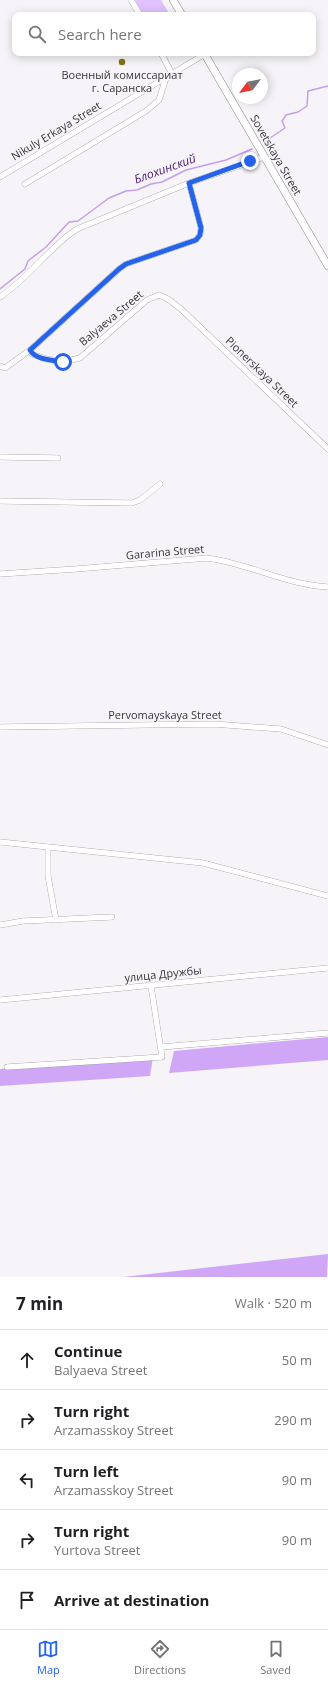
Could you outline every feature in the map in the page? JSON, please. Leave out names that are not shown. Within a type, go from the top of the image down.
[{"type":"main road","points":[[173,0],[180,12]]},
{"type":"main road","name":"Sovetskaya Street","points":[[206,56],[328,266]]},
{"type":"street","points":[[131,0],[138,12]]},
{"type":"street","points":[[163,56],[172,74]]},
{"type":"street","name":"Nikuly Erkaya Street","points":[[0,177],[202,56]]},
{"type":"street","points":[[25,184],[146,111],[159,100],[166,78]]},
{"type":"street","points":[[0,297],[11,290],[64,237],[77,229],[189,183],[264,157]]},
{"type":"street","points":[[0,366],[5,368],[30,350],[126,264],[196,240],[200,235],[201,228],[189,183]]},
{"type":"street","name":"Balyaeva Street","points":[[30,350],[32,354],[46,359],[63,362],[80,358],[153,297],[159,295],[168,299],[181,309]]},
{"type":"street","name":"Pionerskaya Street","points":[[181,309],[328,449]]},
{"type":"street","points":[[0,457],[58,458]]},
{"type":"street","points":[[0,501],[132,503],[140,500],[160,484]]},
{"type":"street","name":"Gararina Street","points":[[0,574],[208,558],[222,560],[265,574],[314,587],[328,588]]},
{"type":"street","name":"Pervomayskaya Street","points":[[0,727],[214,724],[281,729],[328,745]]},
{"type":"street","points":[[0,842],[203,863],[328,896]]},
{"type":"street","points":[[48,847],[48,876],[56,920]]},
{"type":"street","points":[[0,925],[23,921],[112,917]]},
{"type":"street","name":"улица Дружбы","points":[[0,1000],[328,968]]},
{"type":"street","points":[[7,1067],[162,1057],[151,986]]},
{"type":"street","points":[[161,1047],[328,1033]]},
{"type":"shaded area","points":[[135,0],[161,0],[168,12],[141,12]]},
{"type":"shaded area","points":[[328,1037],[328,1060],[169,1073],[174,1051]]},
{"type":"shaded area","points":[[153,1057],[150,1076],[0,1086],[0,1069]]},
{"type":"shaded area","points":[[328,1254],[327,1277],[123,1277]]},
{"type":"waterway","name":"Блохинский","points":[[264,142],[285,128],[282,121],[286,115],[298,112],[307,106],[308,91],[328,86]]},
{"type":"waterway","name":"Блохинский","points":[[0,289],[25,269],[28,261],[46,247],[69,222],[78,221],[109,198],[126,191],[137,190],[151,184],[162,182],[186,170],[226,160],[252,149]]},
{"type":"place","name":"Военный комиссариат г. Саранска","points":[[122,62]]},
{"type":"route","points":[[63,362],[46,359],[32,354],[30,350],[126,264],[196,240],[200,235],[201,228],[189,183],[250,161]]}]
